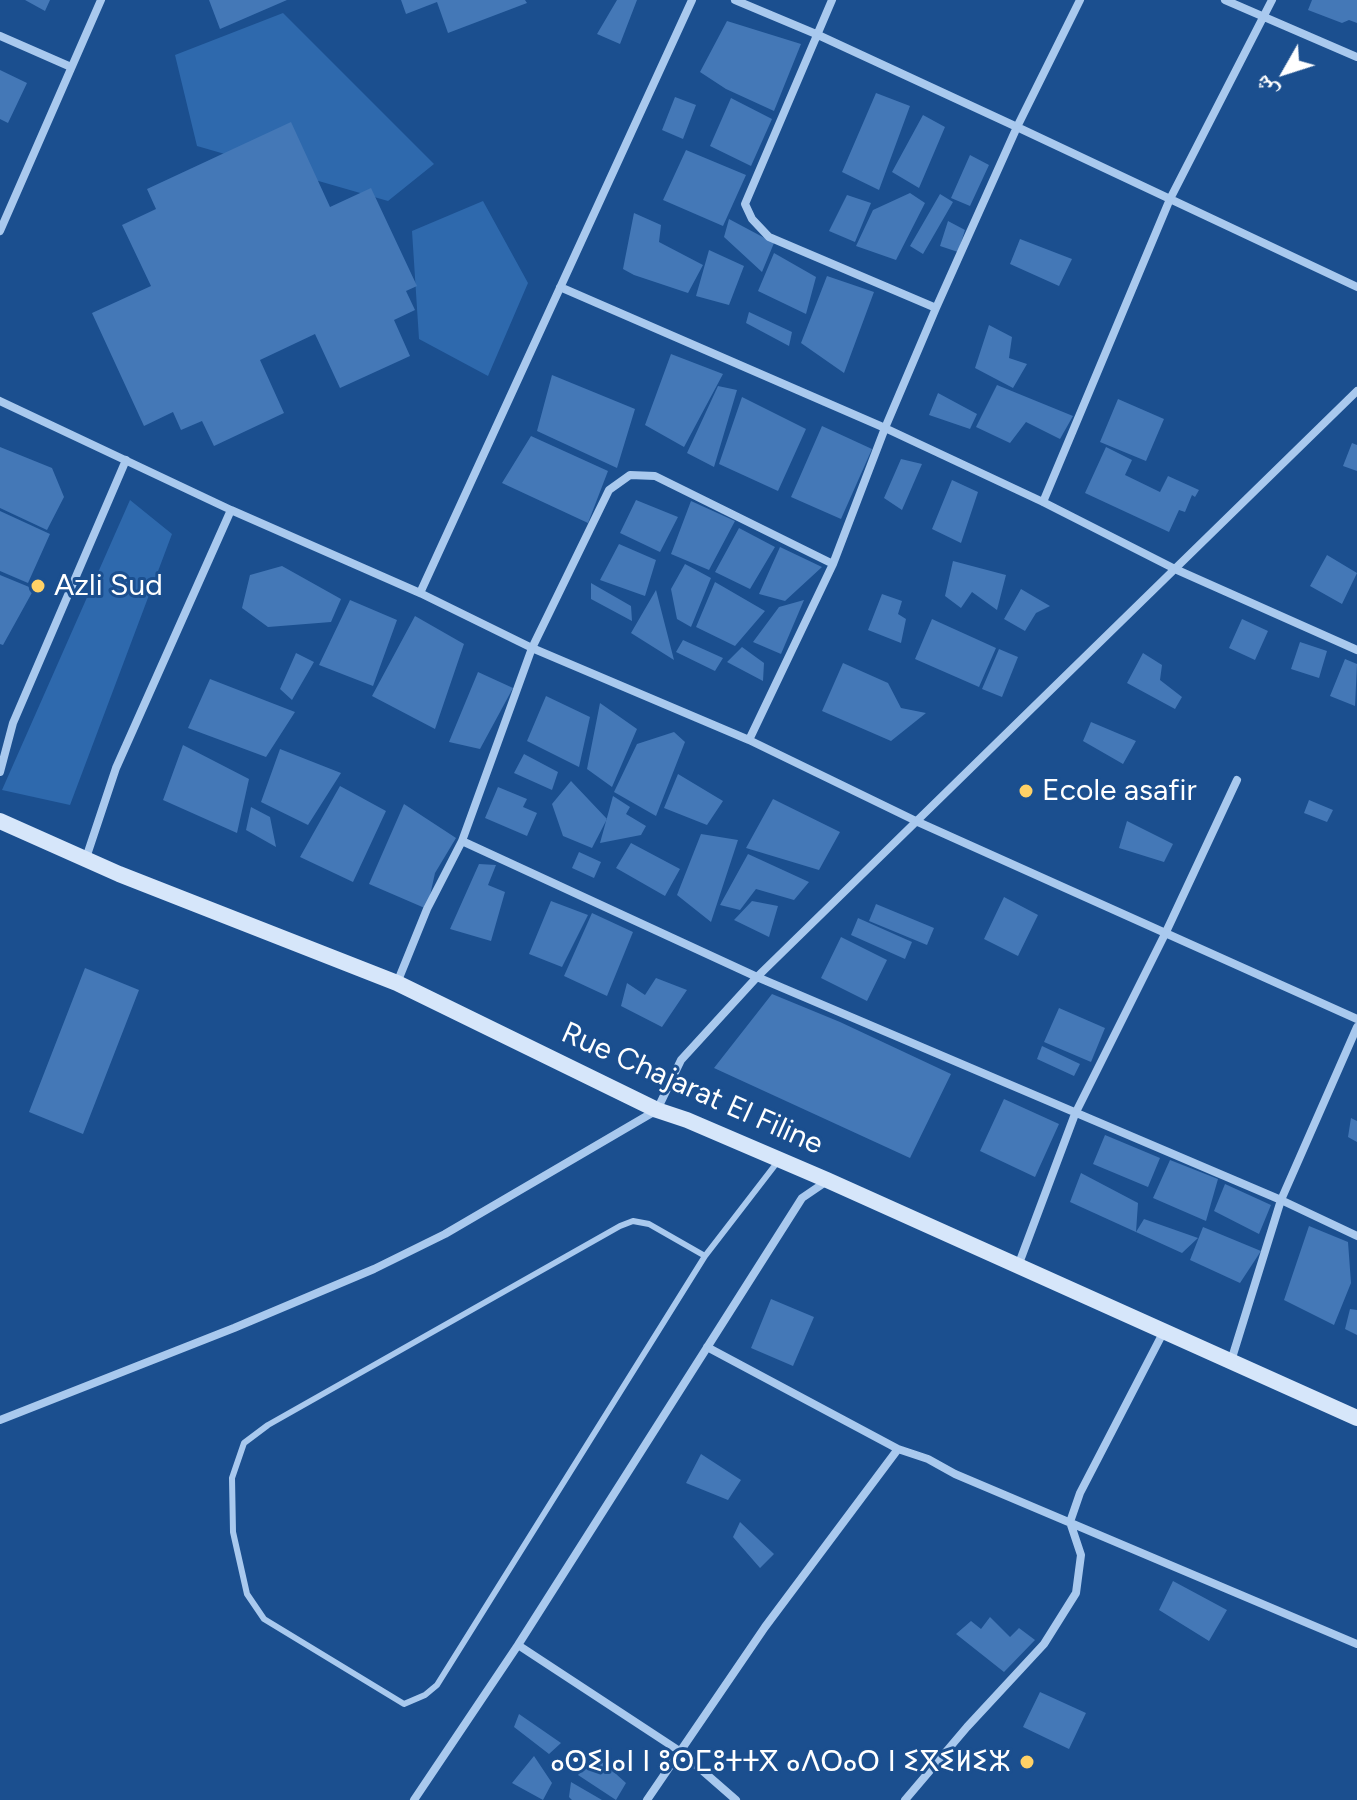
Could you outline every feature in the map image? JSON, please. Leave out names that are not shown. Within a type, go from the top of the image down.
[{"type":"street","points":[[0,231],[101,0]]},
{"type":"street","points":[[420,593],[692,0]]},
{"type":"street","points":[[735,0],[816,34],[1357,287]]},
{"type":"street","points":[[832,0],[745,204],[752,219],[769,237],[936,308]]},
{"type":"street","points":[[749,740],[833,564],[885,428],[936,308],[1017,127],[1080,0]]},
{"type":"street","points":[[1225,0],[1357,57]]},
{"type":"street","points":[[1043,502],[1170,199],[1272,0]]},
{"type":"street","points":[[0,36],[71,67]]},
{"type":"street","points":[[560,287],[885,428],[1043,502],[1175,569],[1357,650]]},
{"type":"street","points":[[0,1420],[374,1269],[445,1234],[657,1110],[681,1060],[757,977],[1357,391]]},
{"type":"street","points":[[0,401],[231,510],[420,593],[532,648],[749,740],[918,822],[1357,1019]]},
{"type":"street","points":[[0,772],[13,723],[126,460]]},
{"type":"street","points":[[397,983],[427,909],[462,841],[532,648],[609,490],[630,475],[655,476],[833,564]]},
{"type":"street","points":[[86,858],[116,768],[231,510]]},
{"type":"street","points":[[1018,1267],[1075,1114],[1166,932],[1237,780]]},
{"type":"street","name":"Rue Chajarat El Filine","points":[[0,821],[119,874],[397,983],[657,1110],[827,1180],[1357,1418]]},
{"type":"street","points":[[462,841],[757,977],[1281,1200],[1357,1236]]},
{"type":"street","points":[[1230,1362],[1281,1200],[1357,1027]]},
{"type":"street","points":[[414,1800],[518,1645],[802,1198],[827,1180]]},
{"type":"street","points":[[905,1800],[1044,1644],[1076,1593],[1081,1555],[1070,1522],[1080,1493],[1165,1330]]},
{"type":"street","points":[[707,1347],[898,1449],[928,1459],[955,1474],[1357,1644]]},
{"type":"street","points":[[647,1800],[765,1627],[898,1449]]},
{"type":"street","points":[[518,1645],[681,1752],[736,1800]]},
{"type":"lane","points":[[705,1256],[649,1224],[633,1221],[620,1226],[268,1425],[244,1443],[232,1478],[233,1532],[247,1594],[264,1619],[404,1704],[425,1695],[437,1685],[705,1256],[779,1160]]},
{"type":"shaded area","points":[[283,13],[434,164],[388,201],[197,146],[175,55]]},
{"type":"shaded area","points":[[483,201],[528,283],[488,376],[419,339],[412,231]]},
{"type":"shaded area","points":[[130,500],[172,534],[70,805],[2,790]]},
{"type":"building","points":[[25,0],[50,0],[45,11]]},
{"type":"building","points":[[209,0],[287,0],[220,29]]},
{"type":"building","points":[[401,0],[525,0],[527,3],[448,33],[437,2],[406,14]]},
{"type":"building","points":[[617,0],[637,0],[620,44],[597,34]]},
{"type":"building","points":[[1312,0],[1357,0],[1357,23],[1349,20],[1342,23],[1308,10]]},
{"type":"building","points":[[727,21],[801,44],[774,111],[726,89],[700,72]]},
{"type":"building","points":[[0,70],[27,83],[8,123],[0,119]]},
{"type":"building","points":[[876,93],[910,106],[879,190],[842,172]]},
{"type":"building","points":[[675,97],[696,105],[683,139],[662,130]]},
{"type":"building","points":[[731,98],[772,119],[751,166],[710,146]]},
{"type":"building","points":[[923,115],[945,127],[919,188],[892,172]]},
{"type":"building","points":[[291,122],[330,207],[371,188],[417,286],[406,291],[415,310],[394,320],[410,356],[340,388],[315,334],[260,360],[284,413],[214,446],[202,421],[181,430],[173,412],[144,426],[92,313],[151,286],[122,225],[156,209],[147,189]]},
{"type":"building","points":[[686,150],[746,175],[723,226],[663,200]]},
{"type":"building","points":[[970,155],[989,165],[970,206],[951,198]]},
{"type":"building","points":[[910,193],[925,203],[896,260],[856,246],[873,210]]},
{"type":"building","points":[[940,194],[953,202],[923,254],[910,246]]},
{"type":"building","points":[[847,195],[871,203],[855,242],[829,231]]},
{"type":"building","points":[[634,213],[661,225],[659,242],[703,265],[688,293],[623,269]]},
{"type":"building","points":[[729,219],[774,243],[762,272],[724,237]]},
{"type":"building","points":[[948,221],[965,230],[958,252],[940,246]]},
{"type":"building","points":[[1020,239],[1072,259],[1059,286],[1010,264]]},
{"type":"building","points":[[709,250],[744,266],[729,305],[696,296]]},
{"type":"building","points":[[774,253],[816,277],[806,314],[758,291]]},
{"type":"building","points":[[827,276],[874,292],[844,373],[801,343]]},
{"type":"building","points":[[749,312],[792,332],[789,346],[746,323]]},
{"type":"building","points":[[989,325],[1012,337],[1009,358],[1027,364],[1013,388],[975,368]]},
{"type":"building","points":[[671,354],[723,374],[684,447],[645,425]]},
{"type":"building","points":[[552,375],[635,409],[617,468],[537,431]]},
{"type":"building","points":[[997,385],[1073,416],[1060,439],[1026,422],[1010,443],[976,427]]},
{"type":"building","points":[[718,386],[737,390],[714,467],[687,453]]},
{"type":"building","points":[[938,393],[977,414],[970,429],[929,415]]},
{"type":"building","points":[[742,397],[806,429],[778,491],[719,464]]},
{"type":"building","points":[[1118,399],[1164,419],[1146,461],[1100,442]]},
{"type":"building","points":[[822,426],[872,449],[841,519],[791,497]]},
{"type":"building","points":[[531,436],[608,471],[588,523],[502,483]]},
{"type":"building","points":[[1352,443],[1357,445],[1357,471],[1343,466]]},
{"type":"building","points":[[0,447],[52,468],[64,497],[47,530],[0,508]]},
{"type":"building","points":[[1106,447],[1132,460],[1125,475],[1160,492],[1168,476],[1199,490],[1195,497],[1192,495],[1185,512],[1179,510],[1169,532],[1085,493]]},
{"type":"building","points":[[901,459],[922,464],[902,510],[884,498]]},
{"type":"building","points":[[952,480],[978,492],[961,543],[932,529]]},
{"type":"building","points":[[636,500],[678,517],[660,552],[620,533]]},
{"type":"building","points":[[691,501],[735,521],[709,570],[671,554]]},
{"type":"building","points":[[0,511],[50,534],[28,583],[0,571]]},
{"type":"building","points":[[739,528],[775,547],[750,589],[715,572]]},
{"type":"building","points":[[619,544],[656,560],[645,596],[600,580]]},
{"type":"building","points":[[780,547],[822,567],[785,601],[759,594]]},
{"type":"building","points":[[1327,555],[1357,573],[1342,604],[1310,586]]},
{"type":"building","points":[[953,561],[1006,575],[997,610],[972,592],[961,608],[945,596]]},
{"type":"building","points":[[685,564],[711,578],[691,627],[677,619],[671,589]]},
{"type":"building","points":[[282,566],[341,599],[331,622],[268,627],[242,608],[250,575]]},
{"type":"building","points":[[0,575],[34,589],[3,645],[0,644]]},
{"type":"building","points":[[715,582],[765,611],[735,646],[696,627]]},
{"type":"building","points":[[591,583],[631,606],[632,621],[591,599]]},
{"type":"building","points":[[1021,589],[1050,606],[1036,613],[1025,631],[1004,619]]},
{"type":"building","points":[[656,590],[674,660],[631,633]]},
{"type":"building","points":[[882,594],[902,601],[898,614],[906,619],[901,643],[868,630]]},
{"type":"building","points":[[350,600],[397,620],[373,686],[319,665]]},
{"type":"building","points":[[804,600],[781,654],[753,642],[779,607]]},
{"type":"building","points":[[415,616],[464,644],[435,729],[372,696]]},
{"type":"building","points":[[932,619],[996,648],[979,687],[915,659]]},
{"type":"building","points":[[1242,619],[1268,631],[1255,660],[1229,648]]},
{"type":"building","points":[[683,640],[723,658],[715,671],[676,652]]},
{"type":"building","points":[[1300,642],[1327,651],[1319,678],[1291,669]]},
{"type":"building","points":[[742,647],[764,663],[763,681],[727,662]]},
{"type":"building","points":[[999,649],[1018,657],[1002,697],[982,689]]},
{"type":"building","points":[[296,653],[314,662],[292,700],[280,689]]},
{"type":"building","points":[[1143,653],[1162,665],[1160,680],[1182,697],[1175,709],[1127,683]]},
{"type":"building","points":[[1345,659],[1357,664],[1355,706],[1330,696]]},
{"type":"building","points":[[843,663],[888,683],[901,708],[926,713],[891,741],[822,711]]},
{"type":"building","points":[[478,672],[513,688],[480,749],[449,742]]},
{"type":"building","points":[[210,679],[295,712],[266,757],[188,728]]},
{"type":"building","points":[[546,696],[590,717],[579,767],[527,741]]},
{"type":"building","points":[[600,703],[637,729],[612,787],[587,769]]},
{"type":"building","points":[[1091,722],[1136,741],[1123,764],[1083,741]]},
{"type":"building","points":[[674,732],[685,742],[656,816],[614,792],[637,744]]},
{"type":"building","points":[[183,745],[249,779],[237,833],[163,800]]},
{"type":"building","points":[[280,749],[341,773],[308,825],[261,802]]},
{"type":"building","points":[[524,754],[558,772],[552,790],[514,773]]},
{"type":"building","points":[[678,774],[723,801],[707,825],[664,808]]},
{"type":"building","points":[[571,781],[607,819],[592,848],[563,836],[552,804]]},
{"type":"building","points":[[340,786],[386,811],[353,882],[300,857]]},
{"type":"building","points":[[498,787],[527,799],[523,807],[537,813],[527,836],[485,818]]},
{"type":"building","points":[[613,796],[630,807],[626,814],[646,826],[641,835],[600,843]]},
{"type":"building","points":[[773,799],[840,832],[819,870],[746,848]]},
{"type":"building","points":[[1309,800],[1333,810],[1327,822],[1304,813]]},
{"type":"building","points":[[404,804],[456,838],[435,873],[427,909],[369,884]]},
{"type":"building","points":[[251,807],[270,817],[276,847],[246,830]]},
{"type":"building","points":[[1127,821],[1173,844],[1164,862],[1119,848]]},
{"type":"building","points":[[701,834],[738,840],[711,922],[677,895]]},
{"type":"building","points":[[631,843],[680,869],[665,896],[616,868]]},
{"type":"building","points":[[579,852],[601,862],[594,878],[572,868]]},
{"type":"building","points":[[748,854],[809,882],[794,900],[756,889],[740,910],[720,905]]},
{"type":"building","points":[[479,864],[496,865],[488,885],[505,892],[491,941],[450,929]]},
{"type":"building","points":[[1004,897],[1038,915],[1018,956],[984,939]]},
{"type":"building","points":[[551,901],[588,915],[562,967],[529,954]]},
{"type":"building","points":[[752,901],[778,906],[769,937],[734,920]]},
{"type":"building","points":[[876,904],[934,928],[927,945],[869,921]]},
{"type":"building","points":[[592,913],[633,932],[607,996],[564,976]]},
{"type":"building","points":[[858,918],[912,942],[905,959],[851,935]]},
{"type":"building","points":[[841,937],[887,960],[867,1001],[821,978]]},
{"type":"building","points":[[85,968],[139,990],[83,1134],[29,1112]]},
{"type":"building","points":[[656,978],[687,990],[662,1027],[621,1006],[627,983],[645,995]]},
{"type":"building","points":[[772,994],[951,1074],[910,1158],[714,1068]]},
{"type":"building","points":[[1059,1008],[1105,1028],[1091,1062],[1044,1042]]},
{"type":"building","points":[[1042,1046],[1080,1064],[1074,1076],[1037,1059]]},
{"type":"building","points":[[1004,1099],[1059,1124],[1035,1177],[980,1151]]},
{"type":"building","points":[[1351,1118],[1357,1121],[1357,1142],[1348,1137]]},
{"type":"building","points":[[1105,1135],[1160,1158],[1148,1187],[1093,1164]]},
{"type":"building","points":[[1170,1160],[1218,1179],[1206,1221],[1153,1198]]},
{"type":"building","points":[[1081,1173],[1138,1203],[1136,1232],[1144,1219],[1198,1238],[1182,1253],[1070,1202]]},
{"type":"building","points":[[1225,1184],[1271,1205],[1259,1234],[1214,1211]]},
{"type":"building","points":[[1309,1226],[1348,1242],[1351,1283],[1334,1325],[1284,1300]]},
{"type":"building","points":[[1203,1227],[1261,1251],[1240,1283],[1190,1260]]},
{"type":"building","points":[[771,1299],[814,1317],[793,1366],[751,1348]]},
{"type":"building","points":[[1350,1309],[1357,1310],[1357,1335],[1345,1329]]},
{"type":"building","points":[[701,1454],[741,1480],[728,1500],[686,1483]]},
{"type":"building","points":[[740,1522],[774,1554],[760,1568],[733,1537]]},
{"type":"building","points":[[1173,1581],[1227,1610],[1209,1641],[1159,1610]]},
{"type":"building","points":[[990,1617],[1010,1637],[1019,1628],[1035,1640],[1004,1672],[956,1634],[971,1621],[981,1629]]},
{"type":"building","points":[[1040,1692],[1086,1713],[1069,1749],[1023,1727]]},
{"type":"building","points":[[519,1714],[561,1743],[549,1754],[514,1727]]},
{"type":"building","points":[[595,1755],[626,1783],[616,1800],[578,1775]]},
{"type":"building","points":[[534,1756],[552,1783],[543,1800],[512,1783]]},
{"type":"building","points":[[571,1782],[602,1800],[572,1800],[569,1797]]},
{"type":"place","name":"Azli Sud","points":[[38,586]]},
{"type":"place","name":"Ecole asafir","points":[[1026,791]]},
{"type":"place","name":"ⴰⵙⵉⵏⴰⵏ ⵏ ⵓⵙⵎⵓⵜⵜⴳ ⴰⴷⵔⴰⵔ ⵏ ⵉⴳⵉⵍⵉⵣ","points":[[1027,1762]]}]
